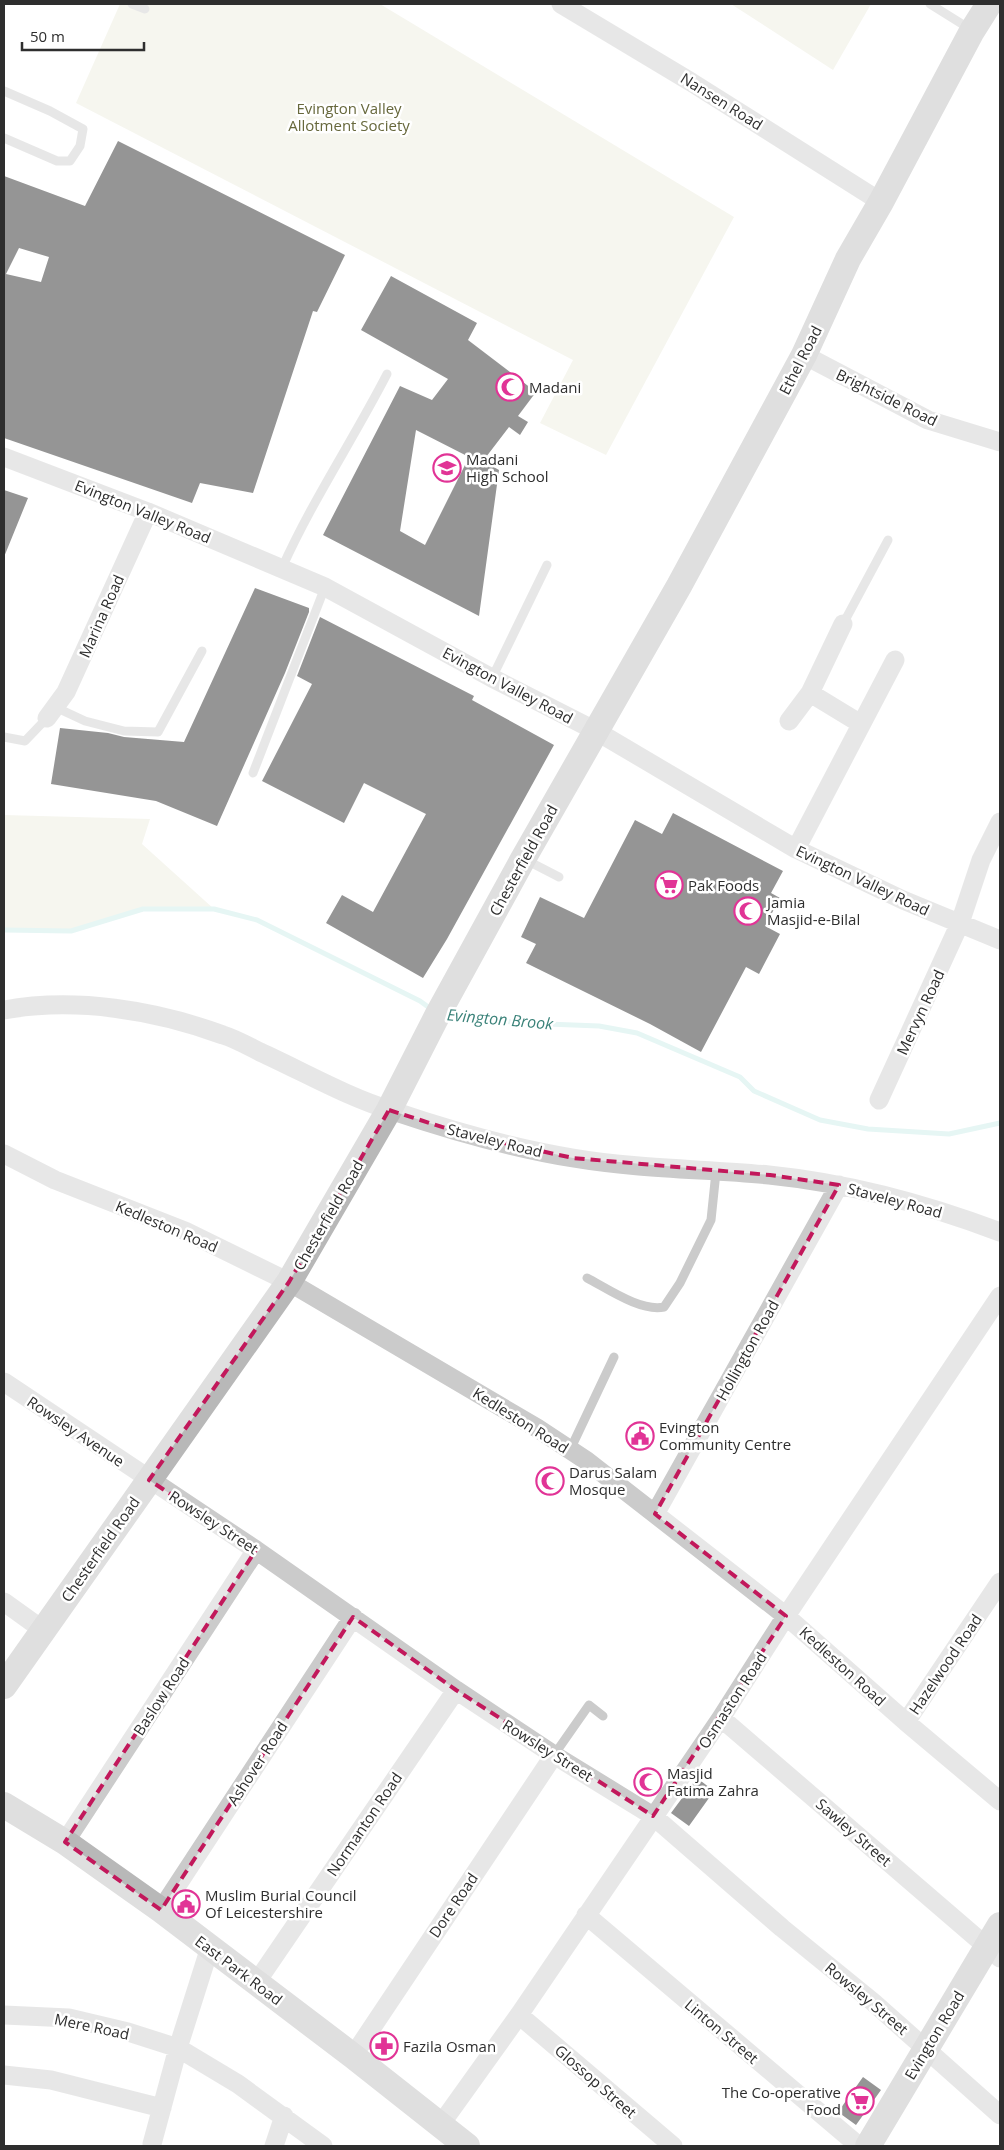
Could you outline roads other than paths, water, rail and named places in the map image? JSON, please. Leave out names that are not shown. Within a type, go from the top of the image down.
[{"type":"street","name":"Nansen Road","points":[[561,4],[691,82],[881,202]]},
{"type":"street","name":"Ethel Road","points":[[600,722],[679,586],[804,355],[848,258],[881,202],[972,31],[992,9]]},
{"type":"street","name":"Brightside Road","points":[[804,355],[928,420],[1000,442]]},
{"type":"street","name":"Evington Valley Road","points":[[4,457],[148,512],[325,587],[492,678],[600,722],[796,849],[903,900],[1000,940]]},
{"type":"street","name":"Marina Road","points":[[51,712],[66,692],[148,512]]},
{"type":"street","points":[[790,721],[810,693],[844,624]]},
{"type":"street","points":[[796,849],[895,660]]},
{"type":"street","points":[[810,693],[861,724]]},
{"type":"street","name":"Chesterfield Road","points":[[4,1686],[289,1282],[389,1110],[442,1006],[600,722]]},
{"type":"street","name":"Mervyn Road","points":[[879,1100],[960,923],[981,860],[1000,822]]},
{"type":"street","name":"Staveley Road","points":[[4,1010],[33,1005],[88,1006],[157,1016],[224,1035],[389,1110],[467,1135],[573,1158],[716,1172],[770,1175],[839,1185],[960,1217],[1000,1232]]},
{"type":"street","name":"Kedleston Road","points":[[4,1154],[55,1180],[185,1231],[289,1282],[537,1428],[570,1450],[655,1514],[786,1616],[906,1722],[1000,1801]]},
{"type":"street","name":"Hollington Road","points":[[655,1514],[839,1185]]},
{"type":"street","name":"Osmaston Road","points":[[441,2124],[519,2015],[721,1718],[786,1616],[1000,1296]]},
{"type":"street","name":"Rowsley Avenue","points":[[4,1382],[149,1480]]},
{"type":"street","name":"Rowsley Street","points":[[149,1480],[353,1616],[456,1690],[554,1755],[653,1816],[782,1928],[926,2048],[1000,2115]]},
{"type":"street","name":"Baslow Road","points":[[65,1842],[256,1550]]},
{"type":"street","name":"Hazelwood Road","points":[[906,1722],[1000,1582]]},
{"type":"street","points":[[4,1602],[43,1630]]},
{"type":"street","name":"Ashover Road","points":[[161,1910],[353,1616]]},
{"type":"street","name":"Normanton Road","points":[[256,1983],[456,1690]]},
{"type":"street","name":"Sawley Street","points":[[721,1718],[993,1953]]},
{"type":"street","name":"Dore Road","points":[[353,2056],[554,1755]]},
{"type":"street","name":"East Park Road","points":[[4,1805],[65,1842],[161,1910],[353,2056],[467,2146]]},
{"type":"street","name":"Linton Street","points":[[586,1915],[859,2146]]},
{"type":"street","name":"Evington Road","points":[[868,2146],[926,2048],[993,1953],[1000,1925]]},
{"type":"street","points":[[152,2144],[178,2048],[210,1948]]},
{"type":"street","name":"Mere Road","points":[[4,2015],[69,2018],[128,2032],[178,2048],[238,2084],[323,2146]]},
{"type":"street","name":"Glossop Street","points":[[519,2015],[672,2146]]},
{"type":"street","points":[[4,2075],[51,2080],[162,2108]]},
{"type":"street","points":[[274,2146],[284,2116]]},
{"type":"lane","points":[[132,4],[145,9]]},
{"type":"lane","points":[[930,4],[972,31]]},
{"type":"lane","points":[[4,91],[50,112],[83,130],[80,146],[70,161],[57,161],[4,138]]},
{"type":"lane","points":[[282,568],[319,492],[362,422],[387,374]]},
{"type":"lane","points":[[844,624],[888,540]]},
{"type":"lane","points":[[492,678],[547,565]]},
{"type":"lane","points":[[253,773],[325,587]]},
{"type":"lane","points":[[4,737],[25,741],[51,712],[124,731],[158,732],[202,651]]},
{"type":"lane","points":[[523,859],[560,877]]},
{"type":"lane","points":[[587,1278],[640,1305],[654,1309],[664,1308],[680,1283],[711,1220],[716,1172]]},
{"type":"lane","points":[[570,1450],[614,1357]]},
{"type":"lane","points":[[554,1755],[589,1705],[603,1716]]},
{"type":"waterway","name":"Evington Brook","points":[[4,930],[71,931],[143,909],[214,909],[257,920],[420,1001],[431,1009]]},
{"type":"waterway","name":"Evington Brook","points":[[448,1014],[521,1023],[599,1026],[637,1033],[740,1077],[754,1091],[820,1120],[868,1129],[949,1134],[1000,1123]]},
{"type":"place","name":"Madani","points":[[510,387]]},
{"type":"place","name":"Madani High School","points":[[447,468]]},
{"type":"place","name":"Pak Foods","points":[[669,885]]},
{"type":"place","name":"Jamia Masjid-e-Bilal","points":[[748,911]]},
{"type":"place","name":"Evington Community Centre","points":[[640,1436]]},
{"type":"place","name":"Darus Salam Mosque","points":[[550,1481]]},
{"type":"place","name":"Masjid Fatima Zahra","points":[[648,1782]]},
{"type":"place","name":"Muslim Burial Council Of Leicestershire","points":[[186,1904]]},
{"type":"place","name":"Fazila Osman","points":[[384,2046]]},
{"type":"place","name":"The Co-operative Food","points":[[860,2101]]},
{"type":"park label","name":"Evington Valley Allotment Society","points":[[349,116]]}]
